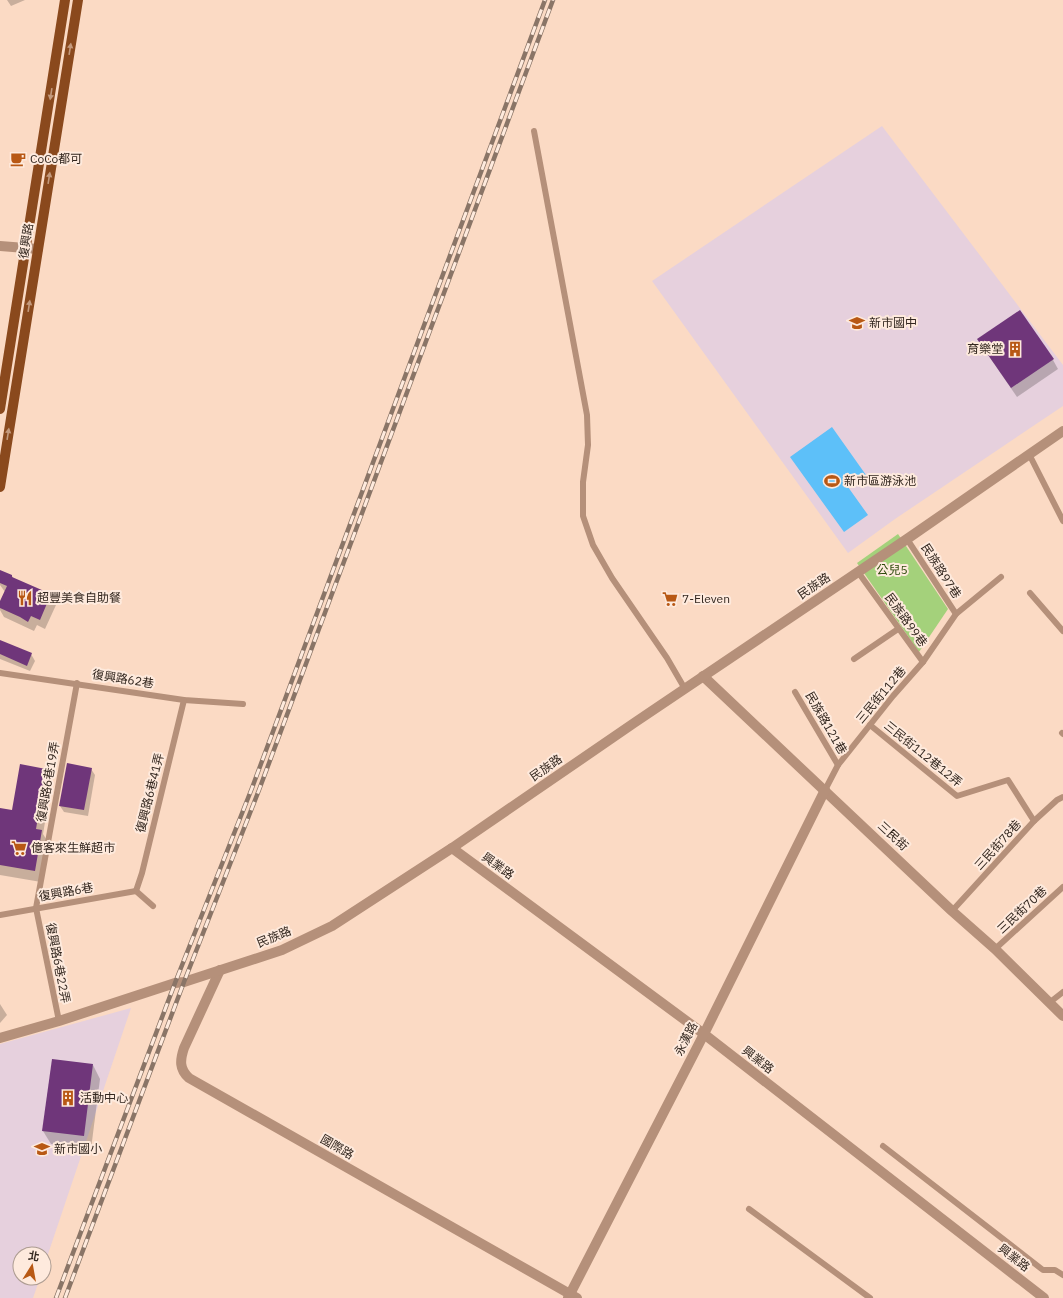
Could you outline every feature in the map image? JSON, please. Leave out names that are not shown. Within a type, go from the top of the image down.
[{"type":"main road","name":"復興路","points":[[0,409],[65,0]]},
{"type":"main road","name":"復興路","points":[[0,487],[2,457],[38,249],[78,0]]},
{"type":"street","points":[[0,246],[38,249]]},
{"type":"street","name":"民族路","points":[[0,1038],[59,1021],[175,983],[184,982],[282,950],[332,926],[452,848],[703,676],[907,539],[1063,431]]},
{"type":"street","name":"三民街","points":[[703,676],[952,911],[996,949],[1063,1016]]},
{"type":"street","name":"永漢路","points":[[572,1297],[825,790]]},
{"type":"street","name":"興業路","points":[[452,848],[704,1034],[1044,1298]]},
{"type":"street","name":"國際路","points":[[220,970],[180,1058],[180,1064],[184,1073],[189,1078],[572,1297]]},
{"type":"lane","points":[[534,131],[587,415],[588,445],[583,482],[583,516],[593,545],[612,578],[667,658],[684,689]]},
{"type":"lane","points":[[1029,454],[1063,520]]},
{"type":"lane","name":"民族路97巷","points":[[907,539],[956,614]]},
{"type":"lane","name":"民族路99巷","points":[[858,572],[923,662]]},
{"type":"lane","name":"三民街112巷","points":[[825,790],[838,765],[892,696],[923,662],[956,614],[1001,578]]},
{"type":"lane","points":[[1030,593],[1063,631]]},
{"type":"lane","points":[[854,659],[898,629]]},
{"type":"lane","name":"復興路62巷","points":[[0,673],[77,683],[184,700],[243,704]]},
{"type":"lane","name":"復興路6巷19弄","points":[[36,908],[77,683]]},
{"type":"lane","name":"民族路121巷","points":[[795,692],[838,765]]},
{"type":"lane","name":"復興路6巷41弄","points":[[136,891],[184,700]]},
{"type":"lane","name":"三民街112巷12弄","points":[[870,725],[957,796],[1008,780],[1034,821]]},
{"type":"lane","name":"三民街78巷","points":[[952,911],[1034,821],[1056,800],[1063,797]]},
{"type":"lane","name":"三民街70巷","points":[[996,949],[1063,887]]},
{"type":"lane","points":[[136,891],[153,906]]},
{"type":"lane","name":"復興路6巷","points":[[0,915],[136,891]]},
{"type":"lane","name":"復興路6巷22弄","points":[[36,908],[59,1021]]},
{"type":"lane","points":[[1049,1003],[1063,992]]},
{"type":"lane","points":[[883,1146],[1043,1270],[1055,1270],[1063,1275]]},
{"type":"lane","points":[[749,1210],[870,1298]]},
{"type":"shaded area","name":"新市國中","points":[[882,126],[1063,365],[1063,406],[895,519],[848,553],[652,281]]},
{"type":"shaded area","name":"新市國小","points":[[131,1008],[51,1246],[12,1246],[12,1286],[37,1286],[33,1298],[0,1298],[0,1044]]},
{"type":"green space","name":"公兒5","points":[[898,534],[948,609],[919,652],[857,563]]},
{"type":"water","name":"新市區游泳池","points":[[832,427],[866,475],[848,487],[868,515],[844,532],[790,457]]},
{"type":"building","name":"育樂堂","points":[[1020,310],[1054,359],[1011,388],[977,339]]},
{"type":"building","name":"超豐美食自助餐","points":[[0,570],[12,575],[12,577],[51,594],[40,620],[31,616],[28,622],[0,608],[0,601],[7,586],[0,583]]},
{"type":"building","points":[[0,640],[32,653],[27,666],[0,654]]},
{"type":"building","points":[[67,763],[92,768],[84,810],[59,806]]},
{"type":"building","points":[[20,764],[46,769],[36,829],[42,830],[35,871],[0,865],[0,808],[12,810]]},
{"type":"building","name":"活動中心","points":[[52,1059],[93,1064],[84,1136],[42,1131]]},
{"type":"railway","points":[[56,1298],[175,983],[252,788],[545,0]]},
{"type":"railway","points":[[65,1298],[184,982],[259,790],[553,0]]},
{"type":"place","name":"CoCo都可","points":[[18,159]]},
{"type":"place","name":"新市國中","points":[[857,323]]},
{"type":"place","name":"育樂堂","points":[[1015,349]]},
{"type":"place","name":"新市區游泳池","points":[[832,481]]},
{"type":"place","name":"超豐美食自助餐","points":[[25,598]]},
{"type":"place","name":"7-Eleven","points":[[670,599]]},
{"type":"place","name":"億客來生鮮超市","points":[[19,848]]},
{"type":"place","name":"活動中心","points":[[68,1098]]},
{"type":"place","name":"新市國小","points":[[42,1149]]}]
